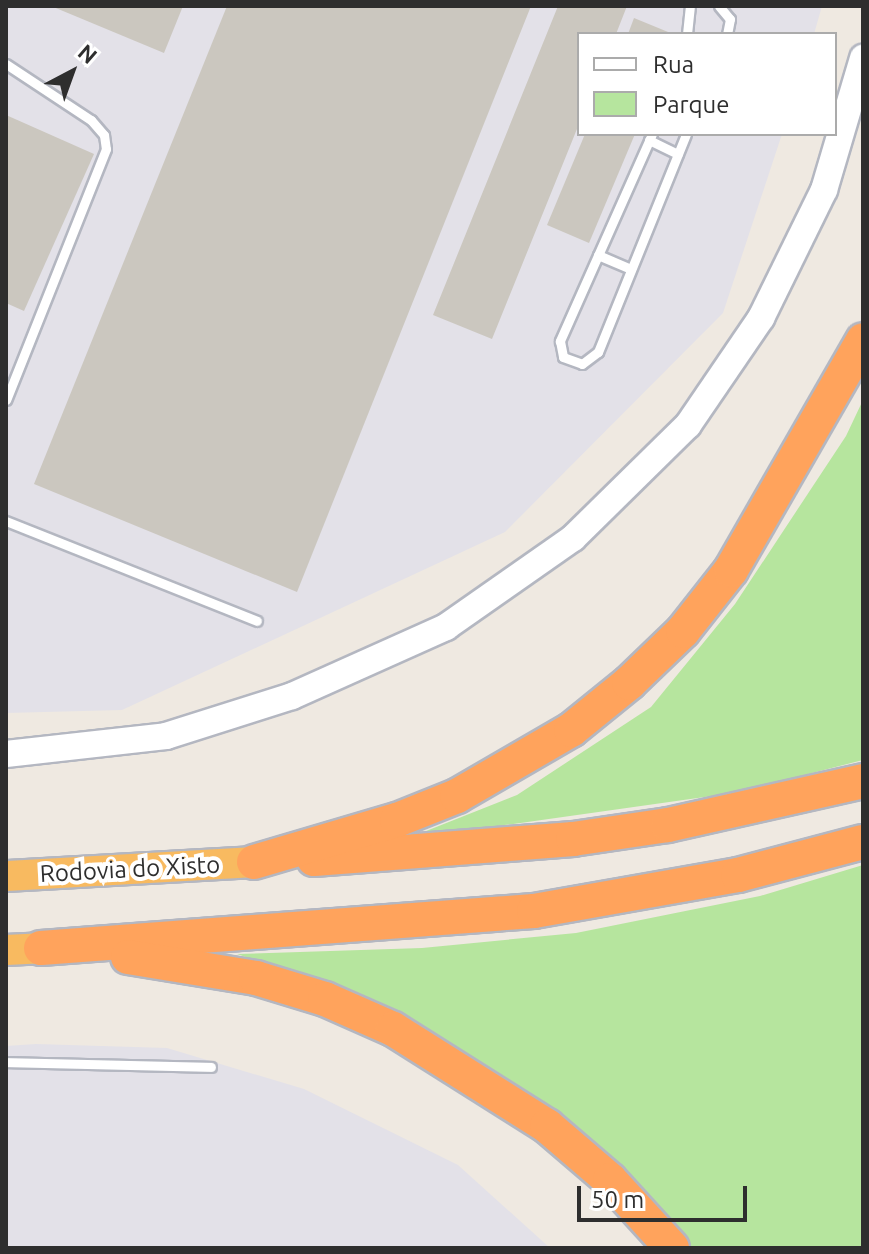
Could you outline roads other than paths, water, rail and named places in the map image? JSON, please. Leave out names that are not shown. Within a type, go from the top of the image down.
[{"type":"highway","points":[[254,862],[397,820],[457,796],[571,730],[629,683],[683,631],[731,570],[863,340]]},
{"type":"highway","points":[[254,862],[573,839],[668,825],[863,781]]},
{"type":"highway","points":[[6,950],[534,911],[723,878],[863,842]]},
{"type":"highway","name":"Rodovia do Xisto","points":[[6,876],[254,862]]},
{"type":"highway","points":[[41,948],[184,964],[256,978],[325,999],[393,1029],[547,1126],[610,1180],[672,1248]]},
{"type":"main road","points":[[6,754],[166,736],[292,696],[446,627],[562,547],[688,425],[761,318],[824,190],[863,58]]},
{"type":"lane","points":[[687,32],[690,6]]},
{"type":"lane","points":[[719,6],[730,19],[727,32]]},
{"type":"lane","points":[[6,64],[91,120],[104,135],[106,149],[6,400]]},
{"type":"lane","points":[[678,154],[650,137],[560,341],[563,357],[582,364],[598,352],[631,269],[678,154],[685,136]]},
{"type":"lane","points":[[598,255],[631,269]]},
{"type":"lane","points":[[6,521],[257,621]]},
{"type":"lane","points":[[6,1062],[211,1067]]}]
